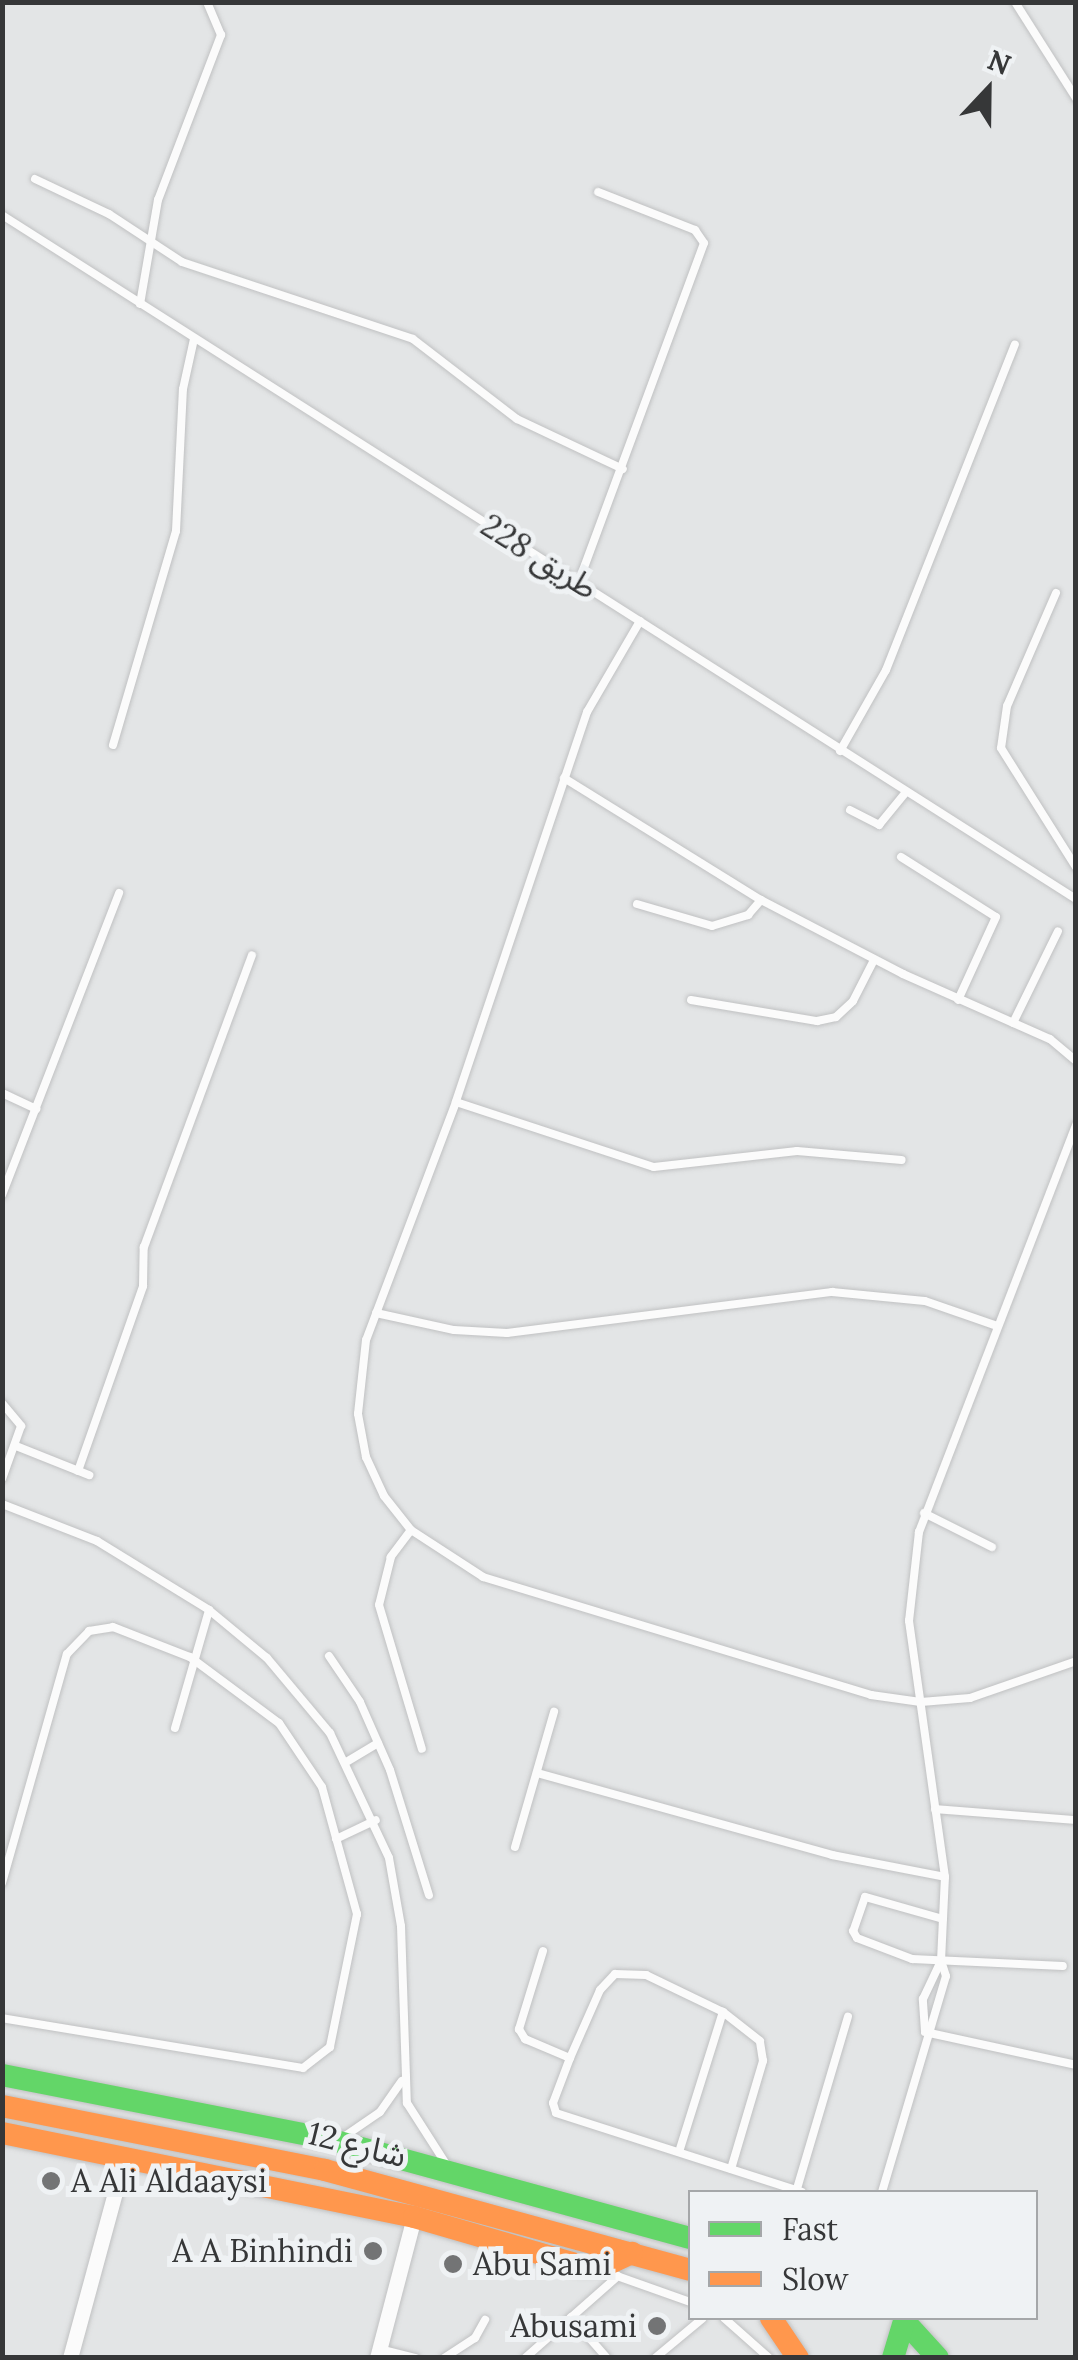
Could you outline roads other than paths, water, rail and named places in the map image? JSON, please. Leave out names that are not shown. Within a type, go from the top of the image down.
[{"type":"street","name":"شارع 12","points":[[2,2075],[332,2140],[688,2237]]},
{"type":"street","name":"شارع 12","points":[[2,2106],[325,2170],[688,2269]]},
{"type":"street","points":[[2,2133],[125,2155],[414,2217],[579,2265],[606,2265],[632,2253]]},
{"type":"street","points":[[70,2358],[125,2155]]},
{"type":"street","points":[[378,2353],[414,2217]]},
{"type":"street","points":[[771,2320],[785,2354]]},
{"type":"street","points":[[893,2358],[906,2320]]},
{"type":"street","points":[[906,2320],[938,2358]]},
{"type":"lane","points":[[140,304],[158,200],[218,45],[220,24],[207,2]]},
{"type":"lane","points":[[1014,2],[1076,98]]},
{"type":"lane","points":[[35,179],[109,214],[149,245],[217,277],[414,339],[517,419],[623,470]]},
{"type":"lane","points":[[578,581],[623,470],[704,243],[695,230],[598,192]]},
{"type":"lane","name":"طريق 228","points":[[2,215],[1076,899]]},
{"type":"lane","points":[[113,745],[176,532],[184,390],[194,339]]},
{"type":"lane","points":[[840,751],[886,670],[1015,345]]},
{"type":"lane","points":[[1056,593],[1008,706],[1001,748],[1076,868]]},
{"type":"lane","points":[[640,621],[595,696],[456,1102],[376,1313],[359,1372],[358,1414],[366,1457],[411,1530],[482,1577],[872,1695],[921,1702],[970,1698],[1076,1660]]},
{"type":"lane","points":[[564,778],[761,900],[874,960],[1062,1046],[1076,1060]]},
{"type":"lane","points":[[850,810],[884,823],[906,792]]},
{"type":"lane","points":[[902,857],[996,917],[958,1000]]},
{"type":"lane","points":[[2,1195],[119,893]]},
{"type":"lane","points":[[637,904],[712,926],[748,915],[761,900]]},
{"type":"lane","points":[[1012,1023],[1058,931]]},
{"type":"lane","points":[[78,1471],[143,1286],[143,1251],[252,955]]},
{"type":"lane","points":[[691,1000],[817,1021],[836,1018],[853,1001],[874,960]]},
{"type":"lane","points":[[2,1093],[37,1109]]},
{"type":"lane","points":[[456,1102],[654,1167],[797,1151],[902,1160]]},
{"type":"lane","points":[[883,2190],[925,2032],[942,2003],[946,1976],[941,1961],[945,1877],[909,1621],[924,1512],[1076,1126]]},
{"type":"lane","points":[[376,1313],[454,1330],[507,1332],[832,1292],[925,1301],[997,1326]]},
{"type":"lane","points":[[2,1402],[20,1420],[16,1446],[2,1479]]},
{"type":"lane","points":[[16,1446],[89,1475]]},
{"type":"lane","points":[[2,1504],[97,1540],[208,1610],[289,1682],[348,1760],[376,1820],[402,1926],[404,2077],[417,2127],[452,2171]]},
{"type":"lane","points":[[924,1512],[992,1547]]},
{"type":"lane","points":[[411,1530],[391,1557],[379,1605],[422,1749]]},
{"type":"lane","points":[[175,1728],[190,1657],[208,1610]]},
{"type":"lane","points":[[2,1883],[72,1645],[89,1632],[113,1627],[190,1657],[261,1705],[295,1742],[322,1787],[357,1925],[333,2036],[314,2064],[292,2070],[2,2018]]},
{"type":"lane","points":[[329,1656],[378,1743],[429,1895]]},
{"type":"lane","points":[[515,1847],[554,1712]]},
{"type":"lane","points":[[348,1760],[378,1743]]},
{"type":"lane","points":[[536,1773],[851,1860],[945,1877]]},
{"type":"lane","points":[[935,1809],[1076,1820]]},
{"type":"lane","points":[[336,1838],[376,1820]]},
{"type":"lane","points":[[943,1919],[865,1897],[853,1931],[857,1938],[912,1959],[1062,1966]]},
{"type":"lane","points":[[542,1951],[519,2029],[525,2039],[570,2058]]},
{"type":"lane","points":[[925,2032],[923,1999],[941,1961]]},
{"type":"lane","points":[[731,2169],[763,2051],[754,2033],[723,2012],[646,1974],[625,1971],[606,1981],[553,2102],[560,2117],[792,2190]]},
{"type":"lane","points":[[679,2152],[723,2012]]},
{"type":"lane","points":[[799,2190],[848,2018]]},
{"type":"lane","points":[[925,2032],[1076,2065]]},
{"type":"lane","points":[[332,2140],[370,2122],[404,2077]]},
{"type":"lane","points":[[579,2265],[688,2301]]},
{"type":"lane","points":[[525,2358],[618,2276]]},
{"type":"lane","points":[[571,2316],[607,2358]]},
{"type":"lane","points":[[444,2358],[475,2338],[485,2320]]},
{"type":"lane","points":[[656,2358],[701,2320]]},
{"type":"lane","points":[[727,2320],[785,2354]]},
{"type":"lane","points":[[378,2353],[416,2358]]},
{"type":"place","name":"A Ali Aldaaysi","points":[[51,2181]]},
{"type":"place","name":"A A Binhindi","points":[[373,2251]]},
{"type":"place","name":"Abu Sami","points":[[453,2264]]},
{"type":"place","name":"Abusami","points":[[657,2326]]}]
